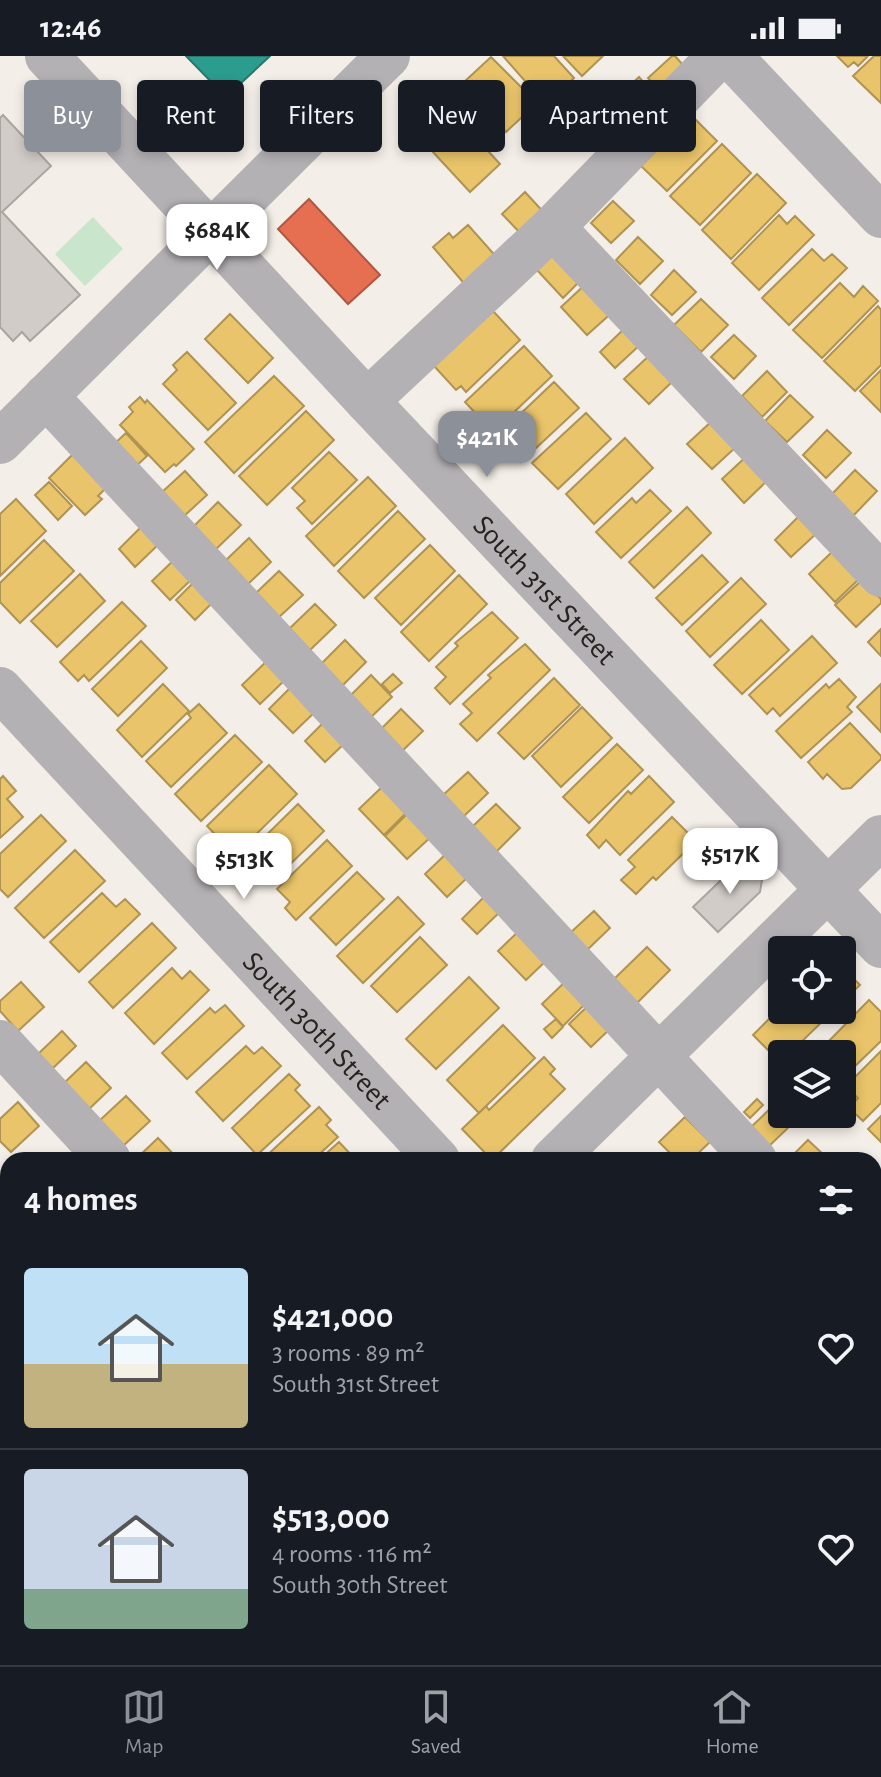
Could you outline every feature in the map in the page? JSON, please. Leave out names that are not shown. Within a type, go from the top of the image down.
[{"type":"street","name":"South 31st Street","points":[[47,56],[367,401],[881,946]]},
{"type":"street","points":[[0,442],[388,56]]},
{"type":"street","points":[[367,401],[553,227],[719,56]]},
{"type":"street","points":[[730,56],[881,216]]},
{"type":"street","points":[[553,227],[881,575]]},
{"type":"street","points":[[46,396],[747,1152]]},
{"type":"street","name":"South 30th Street","points":[[0,689],[431,1152]]},
{"type":"street","points":[[561,1152],[881,837]]},
{"type":"street","points":[[0,1042],[102,1152]]},
{"type":"green space","points":[[93,217],[123,249],[85,286],[55,254]]},
{"type":"building: Homes","points":[[503,56],[554,56],[574,78],[572,80],[524,80]]},
{"type":"building: Homes","points":[[563,56],[603,56],[582,76]]},
{"type":"building: Homes","points":[[672,56],[692,75],[686,80],[648,78]]},
{"type":"building: Homes","points":[[837,56],[868,56],[858,66],[854,62],[848,67]]},
{"type":"building: Homes","points":[[874,56],[881,56],[881,103],[853,76]]},
{"type":"building: Homes","points":[[491,57],[521,87],[521,118],[505,131],[505,80],[466,80]]},
{"type":"building: Homes","points":[[696,120],[717,141],[667,191],[641,166],[655,152],[696,152]]},
{"type":"building: Homes","points":[[722,144],[751,173],[700,225],[670,196]]},
{"type":"building: Homes","points":[[433,152],[489,152],[500,164],[470,192]]},
{"type":"building: Homes","points":[[757,174],[786,203],[731,259],[702,230]]},
{"type":"building: Homes","points":[[525,192],[548,217],[525,238],[502,214]]},
{"type":"building: Homes","points":[[613,201],[634,221],[611,243],[591,223]]},
{"type":"building: Homes","points":[[779,215],[787,224],[795,216],[814,235],[759,290],[732,263]]},
{"type":"building: Homes","points":[[468,225],[500,261],[468,288],[433,247],[449,233],[453,238]]},
{"type":"building: Homes","points":[[638,237],[663,261],[640,284],[616,260]]},
{"type":"building: Homes","points":[[812,249],[824,261],[832,254],[847,268],[789,325],[762,298]]},
{"type":"building: Homes","points":[[557,251],[583,278],[563,298],[537,270]]},
{"type":"building: Homes","points":[[674,270],[696,292],[672,315],[651,295]]},
{"type":"building: Homes","points":[[589,281],[616,309],[587,335],[561,307]]},
{"type":"building: Homes","points":[[840,283],[854,297],[863,286],[878,301],[822,358],[793,330]]},
{"type":"building: Homes","points":[[701,299],[728,325],[701,352],[674,325]]},
{"type":"building: Homes","points":[[878,306],[881,310],[881,365],[855,391],[824,361]]},
{"type":"building: Homes","points":[[493,311],[520,340],[466,392],[461,386],[456,390],[434,366]]},
{"type":"building: Homes","points":[[230,314],[273,358],[248,383],[205,339]]},
{"type":"building: Homes","points":[[626,327],[642,343],[615,368],[600,352]]},
{"type":"building: Homes","points":[[734,335],[756,356],[734,379],[711,357]]},
{"type":"building: Homes","points":[[524,346],[552,376],[493,432],[465,402]]},
{"type":"building: Homes","points":[[187,352],[236,403],[208,430],[163,384],[177,370],[173,365]]},
{"type":"building: Homes","points":[[651,354],[675,379],[649,404],[624,379]]},
{"type":"building: Homes","points":[[881,370],[881,412],[860,391]]},
{"type":"building: Homes","points":[[767,371],[787,392],[762,417],[742,396]]},
{"type":"building: Homes","points":[[274,376],[304,406],[234,473],[205,442]]},
{"type":"building: Homes","points":[[554,382],[579,408],[521,462],[497,436]]},
{"type":"building: Homes","points":[[790,395],[813,417],[787,442],[765,421]]},
{"type":"building: Homes","points":[[140,397],[145,403],[147,400],[194,449],[165,472],[120,425],[133,412],[129,407]]},
{"type":"building: Homes","points":[[306,411],[334,440],[267,505],[239,476]]},
{"type":"building: Homes","points":[[586,413],[611,439],[558,489],[532,463]]},
{"type":"building: Homes","points":[[712,421],[737,446],[712,469],[687,444]]},
{"type":"building: Homes","points":[[827,430],[851,453],[826,478],[803,455]]},
{"type":"building: Homes","points":[[126,433],[147,456],[134,468],[113,445]]},
{"type":"building: Homes","points":[[625,438],[653,468],[594,524],[566,494]]},
{"type":"building: Homes","points":[[76,451],[109,485],[98,496],[102,499],[85,515],[49,478]]},
{"type":"building: Homes","points":[[329,452],[357,480],[312,524],[297,508],[305,501],[292,488]]},
{"type":"building: Homes","points":[[749,454],[771,477],[744,503],[722,479]]},
{"type":"building: Homes","points":[[855,470],[877,491],[853,516],[832,494]]},
{"type":"building: Homes","points":[[185,471],[207,495],[183,517],[161,493]]},
{"type":"building: Homes","points":[[368,477],[396,506],[334,566],[306,536]]},
{"type":"building: Homes","points":[[49,482],[72,506],[58,520],[35,495]]},
{"type":"building: Homes","points":[[650,490],[671,511],[621,558],[596,532],[632,498],[636,503]]},
{"type":"building: Homes","points":[[16,499],[46,531],[0,576],[0,514]]},
{"type":"building: Homes","points":[[218,502],[241,525],[213,552],[191,529]]},
{"type":"building: Homes","points":[[687,507],[711,533],[654,588],[629,562]]},
{"type":"building: Homes","points":[[398,511],[425,539],[364,598],[338,571]]},
{"type":"building: Homes","points":[[801,514],[818,532],[791,557],[775,540]]},
{"type":"building: Homes","points":[[143,525],[160,543],[135,567],[119,549]]},
{"type":"building: Homes","points":[[249,538],[271,562],[246,586],[223,563]]},
{"type":"building: Homes","points":[[44,540],[74,571],[20,623],[0,602],[0,583]]},
{"type":"building: Homes","points":[[430,545],[455,571],[401,625],[375,598]]},
{"type":"building: Homes","points":[[833,551],[860,578],[835,602],[809,574]]},
{"type":"building: Homes","points":[[702,555],[728,582],[682,625],[656,598]]},
{"type":"building: Homes","points":[[177,557],[195,576],[170,600],[152,581]]},
{"type":"building: Homes","points":[[279,571],[303,595],[278,618],[255,594]]},
{"type":"building: Homes","points":[[80,574],[105,601],[57,647],[31,621]]},
{"type":"building: Homes","points":[[459,575],[487,604],[429,661],[401,632]]},
{"type":"building: Homes","points":[[741,578],[766,604],[710,657],[686,631]]},
{"type":"building: Homes","points":[[196,580],[215,600],[195,620],[176,600]]},
{"type":"building: Homes","points":[[862,580],[881,599],[881,603],[856,627],[835,605]]},
{"type":"building: Homes","points":[[122,602],[146,626],[89,681],[84,675],[78,681],[60,662]]},
{"type":"building: Homes","points":[[315,604],[336,625],[310,650],[289,629]]},
{"type":"building: Homes","points":[[492,612],[518,638],[450,704],[435,688],[446,677],[436,667],[458,646],[455,643]]},
{"type":"building: Homes","points":[[761,620],[789,650],[742,694],[714,665]]},
{"type":"building: Homes","points":[[881,629],[881,656],[868,642]]},
{"type":"building: Homes","points":[[812,636],[837,663],[780,716],[773,708],[767,714],[749,695]]},
{"type":"building: Homes","points":[[345,640],[366,662],[341,687],[320,665]]},
{"type":"building: Homes","points":[[141,641],[167,668],[118,716],[92,689]]},
{"type":"building: Homes","points":[[525,644],[550,670],[477,741],[460,724],[472,713],[463,704],[491,678],[488,675]]},
{"type":"building: Homes","points":[[269,659],[287,678],[260,704],[242,685]]},
{"type":"building: Homes","points":[[393,674],[402,683],[390,693],[382,684]]},
{"type":"building: Homes","points":[[371,675],[392,697],[369,719],[348,698]]},
{"type":"building: Homes","points":[[554,678],[580,705],[524,759],[498,733]]},
{"type":"building: Homes","points":[[839,679],[856,697],[847,707],[852,712],[801,758],[776,731],[826,684],[829,688]]},
{"type":"building: Homes","points":[[163,684],[189,711],[142,757],[117,730]]},
{"type":"building: Homes","points":[[881,684],[881,732],[857,707]]},
{"type":"building: Homes","points":[[293,685],[317,710],[293,733],[269,709]]},
{"type":"building: Homes","points":[[199,704],[227,733],[171,787],[146,761],[191,718],[188,714]]},
{"type":"building: Homes","points":[[582,707],[612,738],[561,787],[532,756]]},
{"type":"building: Homes","points":[[401,709],[423,731],[400,753],[379,731]]},
{"type":"building: Homes","points":[[326,720],[347,741],[325,762],[305,741]]},
{"type":"building: Homes","points":[[850,723],[881,759],[851,788],[842,789],[827,774],[823,779],[808,762]]},
{"type":"building: Homes","points":[[235,735],[262,762],[201,821],[175,794]]},
{"type":"building: Homes","points":[[617,744],[643,770],[589,823],[563,797]]},
{"type":"building: Homes","points":[[269,765],[297,794],[235,855],[207,826]]},
{"type":"building: Homes","points":[[468,772],[488,793],[463,817],[442,796]]},
{"type":"building: Homes","points":[[3,776],[16,791],[7,799],[23,817],[0,838],[0,779]]},
{"type":"building: Homes","points":[[649,776],[674,802],[620,855],[606,840],[599,848],[587,835],[628,791],[631,794]]},
{"type":"building: Homes","points":[[382,787],[407,812],[384,835],[359,809]]},
{"type":"building: Homes","points":[[298,804],[324,831],[271,883],[245,856]]},
{"type":"building: Homes","points":[[496,804],[520,828],[496,852],[472,827]]},
{"type":"building: Homes","points":[[410,811],[433,835],[407,859],[385,836]]},
{"type":"building: Homes","points":[[41,815],[66,841],[8,897],[0,889],[0,854]]},
{"type":"building: Homes","points":[[672,817],[696,841],[656,880],[653,877],[636,894],[621,880],[635,867],[628,860]]},
{"type":"building: Homes","points":[[327,840],[352,866],[296,920],[285,908],[290,902],[277,889]]},
{"type":"building: Homes","points":[[75,850],[105,881],[44,938],[15,908]]},
{"type":"building: Homes","points":[[449,851],[471,874],[447,897],[425,874]]},
{"type":"building: Homes","points":[[357,872],[384,899],[336,945],[310,918]]},
{"type":"building: Homes","points":[[490,891],[505,907],[477,934],[462,919]]},
{"type":"building: Homes","points":[[102,893],[116,907],[125,899],[140,914],[79,972],[50,942]]},
{"type":"building: Homes","points":[[398,897],[424,924],[363,983],[337,956]]},
{"type":"building: Homes","points":[[594,911],[610,928],[586,951],[569,934]]},
{"type":"building: Homes","points":[[152,923],[176,948],[113,1008],[89,982]]},
{"type":"building: Homes","points":[[522,928],[550,957],[526,980],[498,951]]},
{"type":"building: Homes","points":[[420,937],[447,965],[397,1012],[371,986]]},
{"type":"building: Homes","points":[[647,947],[670,970],[635,1005],[612,981]]},
{"type":"building: Homes","points":[[172,968],[182,979],[190,971],[209,990],[154,1044],[125,1013]]},
{"type":"building: Homes","points":[[469,977],[499,1008],[436,1069],[406,1039]]},
{"type":"building: Homes","points":[[567,980],[588,1001],[563,1026],[542,1004]]},
{"type":"building: Homes","points":[[21,982],[44,1007],[18,1031],[0,1011],[0,1001]]},
{"type":"building: Homes","points":[[869,1000],[881,1012],[881,1041],[856,1065],[856,1040],[830,1040],[846,1024],[856,1024],[856,1013]]},
{"type":"building: Homes","points":[[592,1002],[614,1025],[591,1047],[569,1024]]},
{"type":"building: Homes","points":[[225,1005],[244,1026],[187,1079],[162,1053],[210,1008],[215,1013]]},
{"type":"building: Homes","points":[[556,1019],[563,1027],[552,1038],[544,1029]]},
{"type":"building: Homes","points":[[768,1020],[768,1024],[820,1024],[803,1040],[768,1040],[768,1050],[753,1035]]},
{"type":"building: Homes","points":[[503,1025],[535,1058],[479,1113],[447,1080]]},
{"type":"building: Homes","points":[[62,1031],[76,1046],[51,1070],[37,1055]]},
{"type":"building: Homes","points":[[246,1046],[254,1054],[262,1047],[281,1066],[223,1121],[196,1092]]},
{"type":"building: Homes","points":[[881,1051],[881,1103],[863,1121],[856,1114],[856,1076]]},
{"type":"building: Homes","points":[[544,1057],[555,1069],[550,1074],[565,1089],[500,1152],[484,1152],[462,1129],[486,1106],[489,1110]]},
{"type":"building: Homes","points":[[86,1062],[111,1088],[87,1111],[62,1085]]},
{"type":"building: Homes","points":[[289,1074],[300,1085],[295,1090],[310,1106],[260,1152],[254,1152],[232,1128]]},
{"type":"building: Homes","points":[[126,1096],[150,1121],[123,1146],[99,1121]]},
{"type":"building: Homes","points":[[757,1099],[763,1105],[750,1118],[744,1112]]},
{"type":"building: Homes","points":[[18,1102],[39,1126],[11,1152],[0,1141],[0,1119]]},
{"type":"building: Homes","points":[[319,1107],[331,1120],[326,1125],[338,1137],[322,1152],[271,1152]]},
{"type":"building: Homes","points":[[768,1111],[768,1128],[788,1128],[768,1147],[750,1128]]},
{"type":"building: Homes","points":[[881,1116],[881,1142],[868,1129]]},
{"type":"building: Homes","points":[[685,1117],[710,1142],[699,1152],[669,1152],[659,1142]]},
{"type":"building: Homes","points":[[158,1138],[171,1152],[143,1152]]},
{"type":"building: Homes","points":[[808,1140],[821,1152],[796,1152]]},
{"type":"building: Homes","points":[[339,1142],[348,1152],[328,1152]]},
{"type":"building: Shops","points":[[309,199],[380,275],[348,304],[278,229]]},
{"type":"building: Schools","points":[[186,56],[270,56],[244,80],[209,80]]},
{"type":"building: Other","points":[[3,115],[24,137],[24,152],[38,152],[51,166],[2,212],[80,295],[30,341],[22,332],[13,341],[0,327],[0,118]]},
{"type":"building: Other","points":[[742,860],[762,880],[760,892],[718,932],[693,907]]}]
